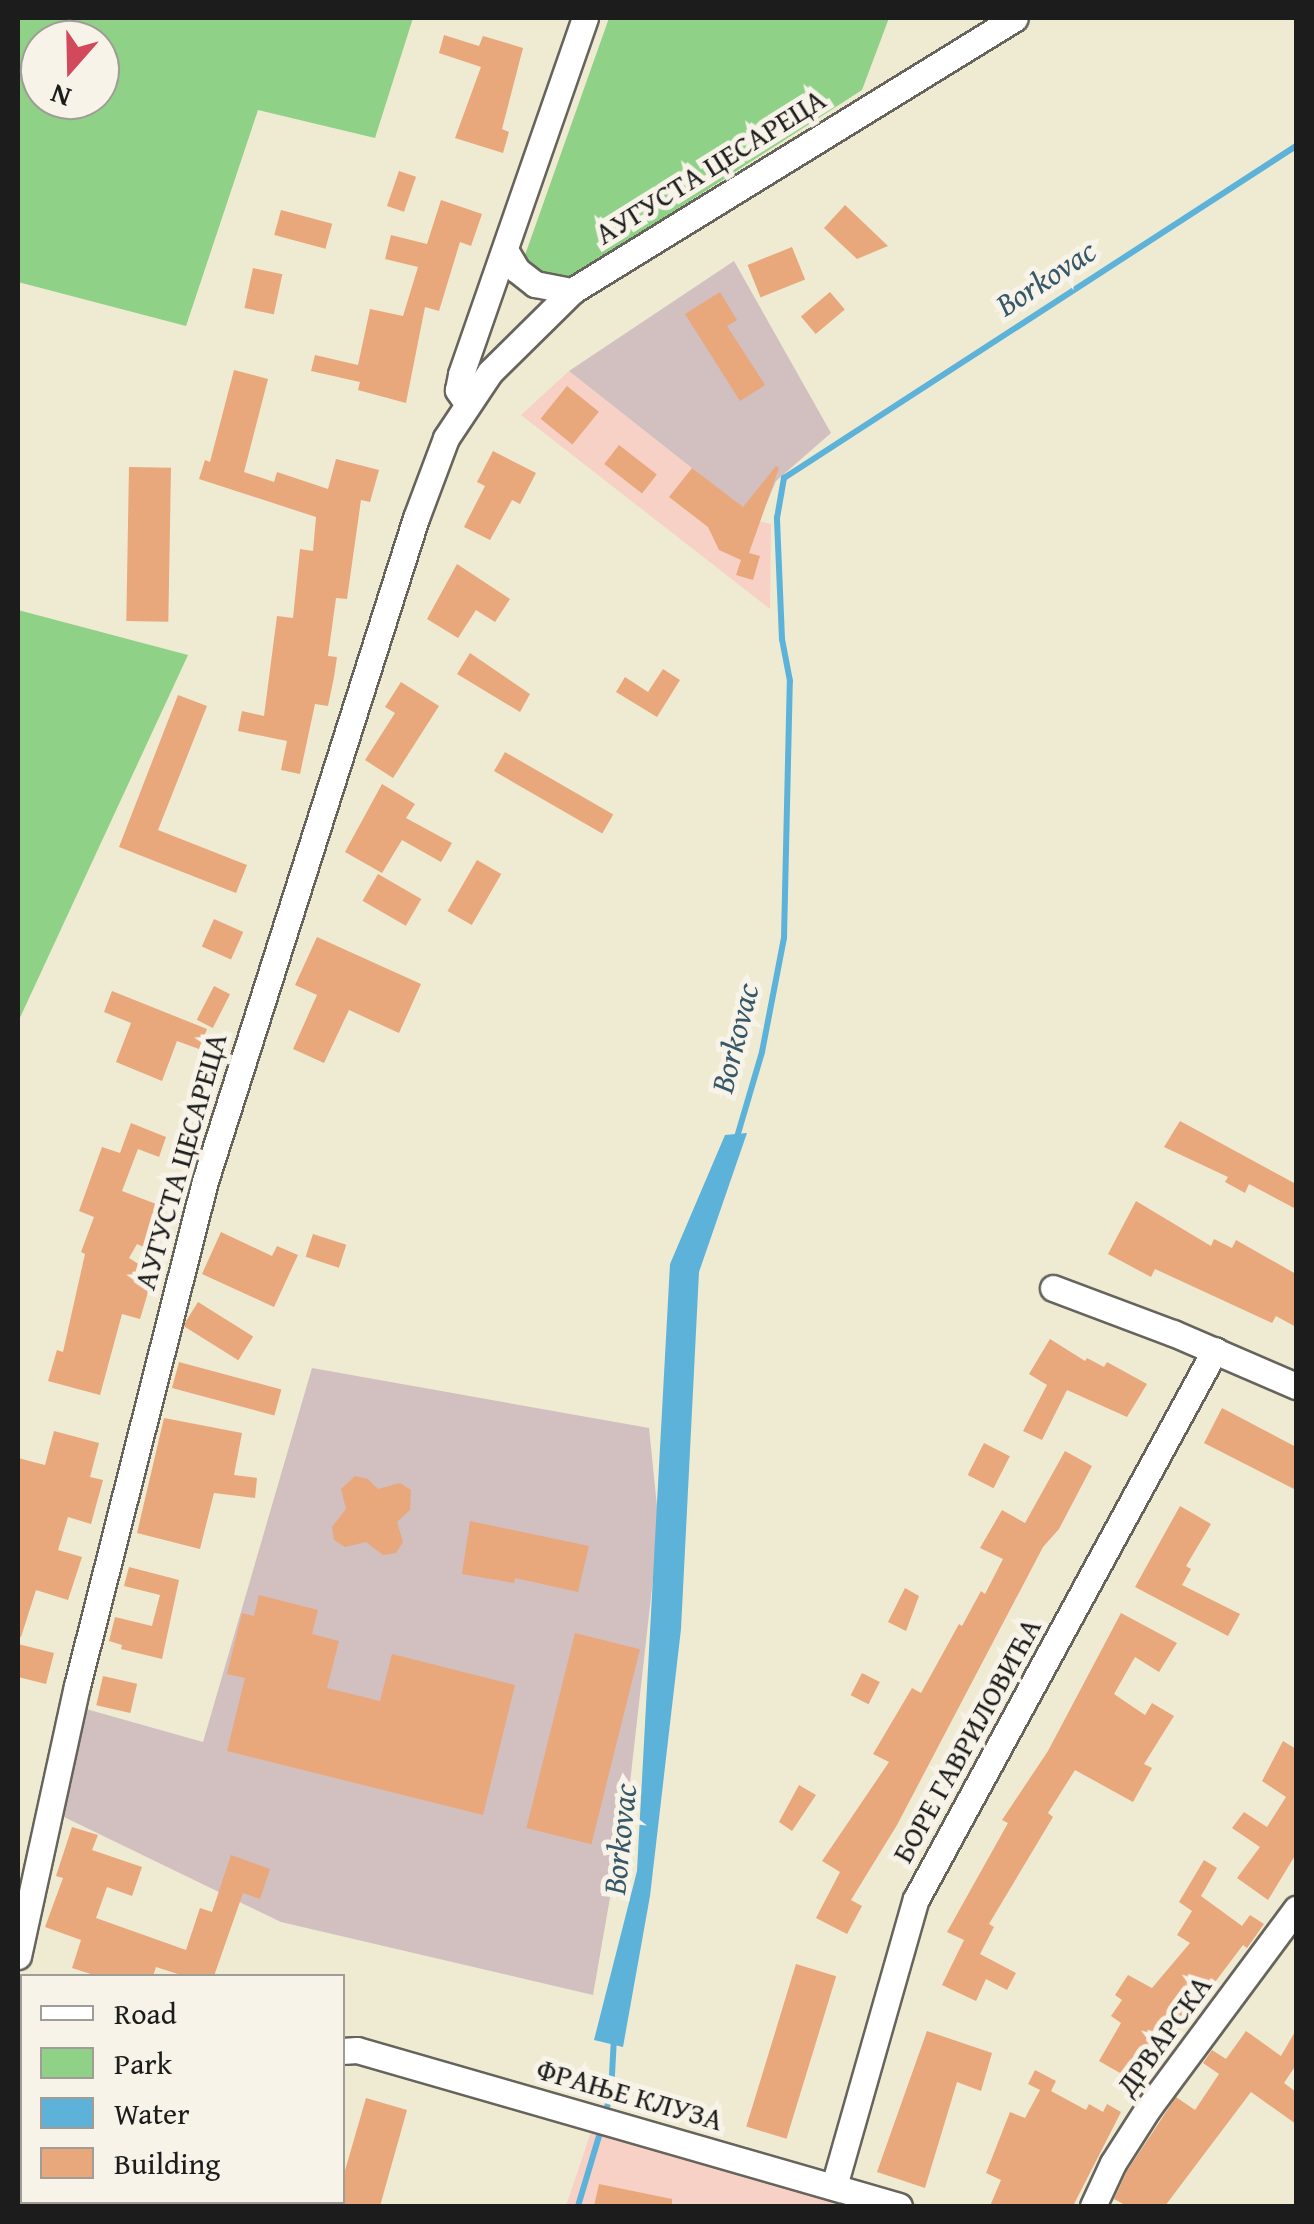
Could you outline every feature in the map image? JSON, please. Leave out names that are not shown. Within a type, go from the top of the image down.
[{"type":"street","name":"АУГУСТА ЦЕСАРЕЦА","points":[[467,404],[458,390],[461,374],[585,18]]},
{"type":"street","name":"АУГУСТА ЦЕСАРЕЦА","points":[[18,1956],[77,1686],[205,1181],[437,459],[467,404],[512,347],[572,291],[1015,18]]},
{"type":"street","points":[[505,250],[517,270],[535,284],[572,291]]},
{"type":"street","points":[[1053,1288],[1215,1350],[1296,1386]]},
{"type":"street","name":"БОРЕ ГАВРИЛОВИЋА","points":[[834,2186],[916,1898],[1215,1350]]},
{"type":"street","name":"ДРВАРСКА","points":[[1093,2206],[1113,2163],[1149,2107],[1296,1909]]},
{"type":"street","name":"ФРАЊЕ КЛУЗА","points":[[345,2052],[357,2050],[899,2206]]},
{"type":"shaded area","points":[[734,261],[831,433],[776,481],[759,521],[569,371]]},
{"type":"shaded area","points":[[569,371],[759,521],[771,524],[770,609],[521,415]]},
{"type":"shaded area","points":[[312,1368],[649,1428],[659,1526],[630,1783],[593,1995],[281,1922],[60,1815],[86,1709],[203,1742]]},
{"type":"shaded area","points":[[596,2117],[680,2129],[918,2204],[566,2206]]},
{"type":"green space","points":[[18,18],[413,18],[375,138],[258,110],[186,326],[18,282]]},
{"type":"green space","points":[[609,18],[889,18],[862,90],[572,277],[541,274],[525,255]]},
{"type":"green space","points":[[18,610],[188,655],[18,1022]]},
{"type":"water","points":[[747,1133],[699,1272],[681,1629],[650,1896],[623,2047],[594,2040],[637,1871],[670,1264],[725,1135]]},
{"type":"building","points":[[444,35],[479,46],[483,36],[523,48],[502,129],[509,132],[503,153],[455,138],[481,67],[439,53]]},
{"type":"building","points":[[399,171],[416,177],[404,212],[387,206]]},
{"type":"building","points":[[441,200],[482,214],[471,246],[460,242],[439,311],[425,307],[406,403],[358,390],[360,382],[311,371],[315,355],[358,365],[370,309],[403,316],[418,267],[385,259],[391,235],[427,244]]},
{"type":"building","points":[[845,205],[888,246],[857,259],[824,228]]},
{"type":"building","points":[[281,210],[332,224],[325,249],[274,235]]},
{"type":"building","points":[[792,247],[805,279],[761,297],[747,265]]},
{"type":"building","points":[[253,268],[282,274],[274,314],[244,308]]},
{"type":"building","points":[[720,292],[737,320],[727,326],[765,385],[740,401],[685,314]]},
{"type":"building","points":[[830,292],[845,310],[816,334],[801,316]]},
{"type":"building","points":[[234,370],[268,379],[244,472],[274,482],[277,472],[328,489],[336,459],[379,470],[370,502],[361,500],[347,599],[336,598],[328,656],[337,657],[328,706],[315,704],[300,774],[281,770],[287,741],[238,731],[242,711],[264,716],[277,616],[293,618],[300,549],[313,551],[316,517],[199,479],[205,460],[210,462]]},
{"type":"building","points":[[567,386],[599,412],[572,444],[541,419]]},
{"type":"building","points":[[619,445],[657,475],[642,493],[604,464]]},
{"type":"building","points":[[493,451],[536,473],[520,504],[512,500],[490,540],[464,527],[485,486],[477,482]]},
{"type":"building","points":[[776,466],[779,468],[749,553],[760,556],[753,580],[736,575],[741,560],[719,550],[708,527],[669,497],[692,468],[743,507]]},
{"type":"building","points":[[129,467],[171,468],[168,622],[126,621]]},
{"type":"building","points":[[457,564],[510,599],[495,622],[476,610],[458,638],[427,619]]},
{"type":"building","points":[[470,653],[530,694],[520,712],[457,674]]},
{"type":"building","points":[[663,669],[680,680],[657,717],[616,692],[625,677],[648,692]]},
{"type":"building","points":[[401,682],[439,706],[393,778],[365,760],[395,713],[385,707]]},
{"type":"building","points":[[178,695],[207,706],[158,830],[247,865],[236,893],[119,847]]},
{"type":"building","points":[[505,752],[613,814],[602,834],[494,771]]},
{"type":"building","points":[[382,784],[415,804],[406,818],[452,843],[441,862],[402,840],[382,873],[345,852]]},
{"type":"building","points":[[477,860],[501,874],[472,925],[448,911]]},
{"type":"building","points":[[378,874],[421,899],[406,926],[362,901]]},
{"type":"building","points":[[214,919],[243,932],[231,959],[202,946]]},
{"type":"building","points":[[317,937],[421,984],[399,1033],[349,1010],[324,1063],[293,1049],[317,995],[295,985]]},
{"type":"building","points":[[214,986],[230,994],[213,1028],[197,1020]]},
{"type":"building","points":[[112,991],[207,1029],[199,1049],[177,1041],[162,1081],[116,1062],[131,1023],[104,1012]]},
{"type":"building","points":[[1180,1121],[1296,1184],[1296,1209],[1249,1184],[1245,1193],[1225,1182],[1228,1177],[1164,1147]]},
{"type":"building","points":[[131,1123],[166,1137],[159,1157],[138,1149],[122,1191],[164,1207],[148,1249],[137,1244],[129,1258],[151,1272],[145,1288],[149,1289],[140,1319],[122,1314],[100,1395],[48,1381],[57,1350],[63,1352],[85,1254],[81,1252],[94,1217],[79,1211],[102,1147],[120,1153]]},
{"type":"building","points":[[1136,1201],[1211,1246],[1214,1239],[1232,1248],[1236,1240],[1296,1274],[1296,1327],[1276,1316],[1272,1323],[1155,1269],[1151,1277],[1108,1254]]},
{"type":"building","points":[[221,1232],[272,1256],[277,1246],[298,1255],[274,1307],[202,1274]]},
{"type":"building","points":[[313,1234],[346,1245],[339,1268],[306,1257]]},
{"type":"building","points":[[198,1302],[253,1336],[238,1360],[183,1326]]},
{"type":"building","points":[[1050,1339],[1085,1361],[1087,1358],[1104,1367],[1107,1362],[1147,1384],[1127,1417],[1067,1390],[1042,1440],[1023,1431],[1047,1385],[1029,1374]]},
{"type":"building","points":[[179,1362],[281,1389],[274,1416],[172,1388]]},
{"type":"building","points":[[1222,1408],[1296,1447],[1296,1490],[1204,1443]]},
{"type":"building","points":[[164,1418],[242,1433],[234,1475],[257,1478],[255,1498],[214,1493],[200,1549],[137,1533]]},
{"type":"building","points":[[54,1431],[99,1443],[90,1477],[103,1480],[91,1524],[68,1517],[58,1550],[82,1557],[68,1600],[36,1590],[21,1637],[18,1458],[45,1465]]},
{"type":"building","points":[[984,1443],[1010,1456],[993,1488],[968,1475]]},
{"type":"building","points":[[1065,1451],[1092,1466],[1059,1529],[1043,1547],[897,1825],[851,1900],[862,1906],[847,1934],[816,1918],[840,1872],[822,1861],[889,1762],[873,1754],[912,1688],[921,1693],[959,1624],[962,1626],[981,1591],[985,1594],[1003,1559],[980,1548],[1002,1510],[1025,1523]]},
{"type":"building","points":[[355,1476],[368,1479],[378,1489],[400,1483],[411,1490],[410,1510],[397,1522],[403,1542],[396,1553],[383,1555],[366,1542],[345,1547],[334,1540],[332,1527],[346,1509],[341,1489]]},
{"type":"building","points":[[1180,1506],[1211,1524],[1186,1566],[1191,1569],[1182,1585],[1240,1614],[1228,1636],[1135,1587]]},
{"type":"building","points":[[470,1521],[589,1546],[578,1592],[515,1578],[514,1583],[462,1574]]},
{"type":"building","points":[[129,1567],[179,1580],[162,1659],[121,1649],[122,1645],[109,1641],[115,1617],[152,1626],[160,1595],[124,1586]]},
{"type":"building","points":[[905,1588],[919,1596],[906,1631],[888,1622]]},
{"type":"building","points":[[259,1595],[318,1610],[312,1634],[339,1641],[327,1688],[380,1701],[392,1654],[515,1685],[483,1815],[227,1751],[245,1678],[227,1674],[242,1613],[254,1616]]},
{"type":"building","points":[[1121,1613],[1177,1643],[1159,1672],[1135,1657],[1114,1694],[1145,1715],[1152,1703],[1174,1716],[1144,1764],[1152,1768],[1133,1802],[1075,1770],[1048,1813],[1053,1817],[989,1924],[994,1927],[980,1954],[1016,1973],[1007,1990],[986,1979],[976,2001],[942,1985],[964,1940],[947,1932],[1008,1823],[1002,1820],[1048,1751]]},
{"type":"building","points":[[575,1633],[640,1649],[591,1844],[526,1828]]},
{"type":"building","points":[[18,1644],[54,1653],[46,1684],[18,1677]]},
{"type":"building","points":[[862,1673],[880,1682],[868,1704],[851,1695]]},
{"type":"building","points":[[103,1676],[137,1684],[130,1713],[96,1705]]},
{"type":"building","points":[[1283,1741],[1296,1749],[1296,1854],[1268,1900],[1237,1878],[1260,1847],[1232,1828],[1244,1812],[1267,1827],[1286,1797],[1262,1781]]},
{"type":"building","points":[[799,1785],[816,1795],[792,1831],[779,1822]]},
{"type":"building","points":[[72,1827],[98,1835],[92,1850],[142,1867],[132,1896],[107,1887],[96,1918],[186,1950],[200,1908],[212,1912],[231,1855],[270,1869],[260,1899],[243,1893],[215,1974],[178,1974],[156,1967],[154,1974],[91,1974],[72,1968],[81,1940],[45,1927],[63,1878],[56,1876]]},
{"type":"building","points":[[1204,1860],[1217,1868],[1201,1896],[1242,1926],[1250,1915],[1264,1924],[1247,1948],[1243,1945],[1163,2051],[1143,2086],[1099,2061],[1121,2023],[1111,2016],[1122,2000],[1115,1995],[1128,1975],[1152,1988],[1190,1943],[1177,1935],[1192,1911],[1179,1902]]},
{"type":"building","points":[[796,1964],[836,1976],[786,2139],[746,2127]]},
{"type":"building","points":[[1296,2030],[1296,2065],[1284,2083],[1296,2092],[1296,2124],[1251,2092],[1165,2206],[1127,2206],[1114,2199],[1127,2171],[1176,2097],[1195,2110],[1219,2074],[1203,2063],[1212,2050],[1226,2059],[1246,2031],[1281,2056]]},
{"type":"building","points":[[927,2031],[992,2053],[981,2091],[957,2082],[925,2188],[877,2172]]},
{"type":"building","points":[[1035,2070],[1056,2081],[1051,2091],[1086,2110],[1089,2104],[1103,2112],[1107,2104],[1121,2112],[1073,2206],[990,2206],[1001,2180],[986,2173],[1010,2112],[1025,2118],[1040,2090],[1028,2084]]},
{"type":"building","points":[[366,2098],[407,2110],[380,2206],[342,2206],[345,2171]]},
{"type":"building","points":[[599,2184],[672,2199],[672,2206],[594,2206]]},
{"type":"waterway","name":"Borkovac","points":[[737,1137],[762,1052],[784,938],[790,681],[782,639],[777,518],[784,478],[1296,146]]},
{"type":"waterway","name":"Borkovac","points":[[605,2114],[611,2093],[614,2038]]},
{"type":"waterway","name":"Borkovac","points":[[578,2206],[602,2126]]}]
